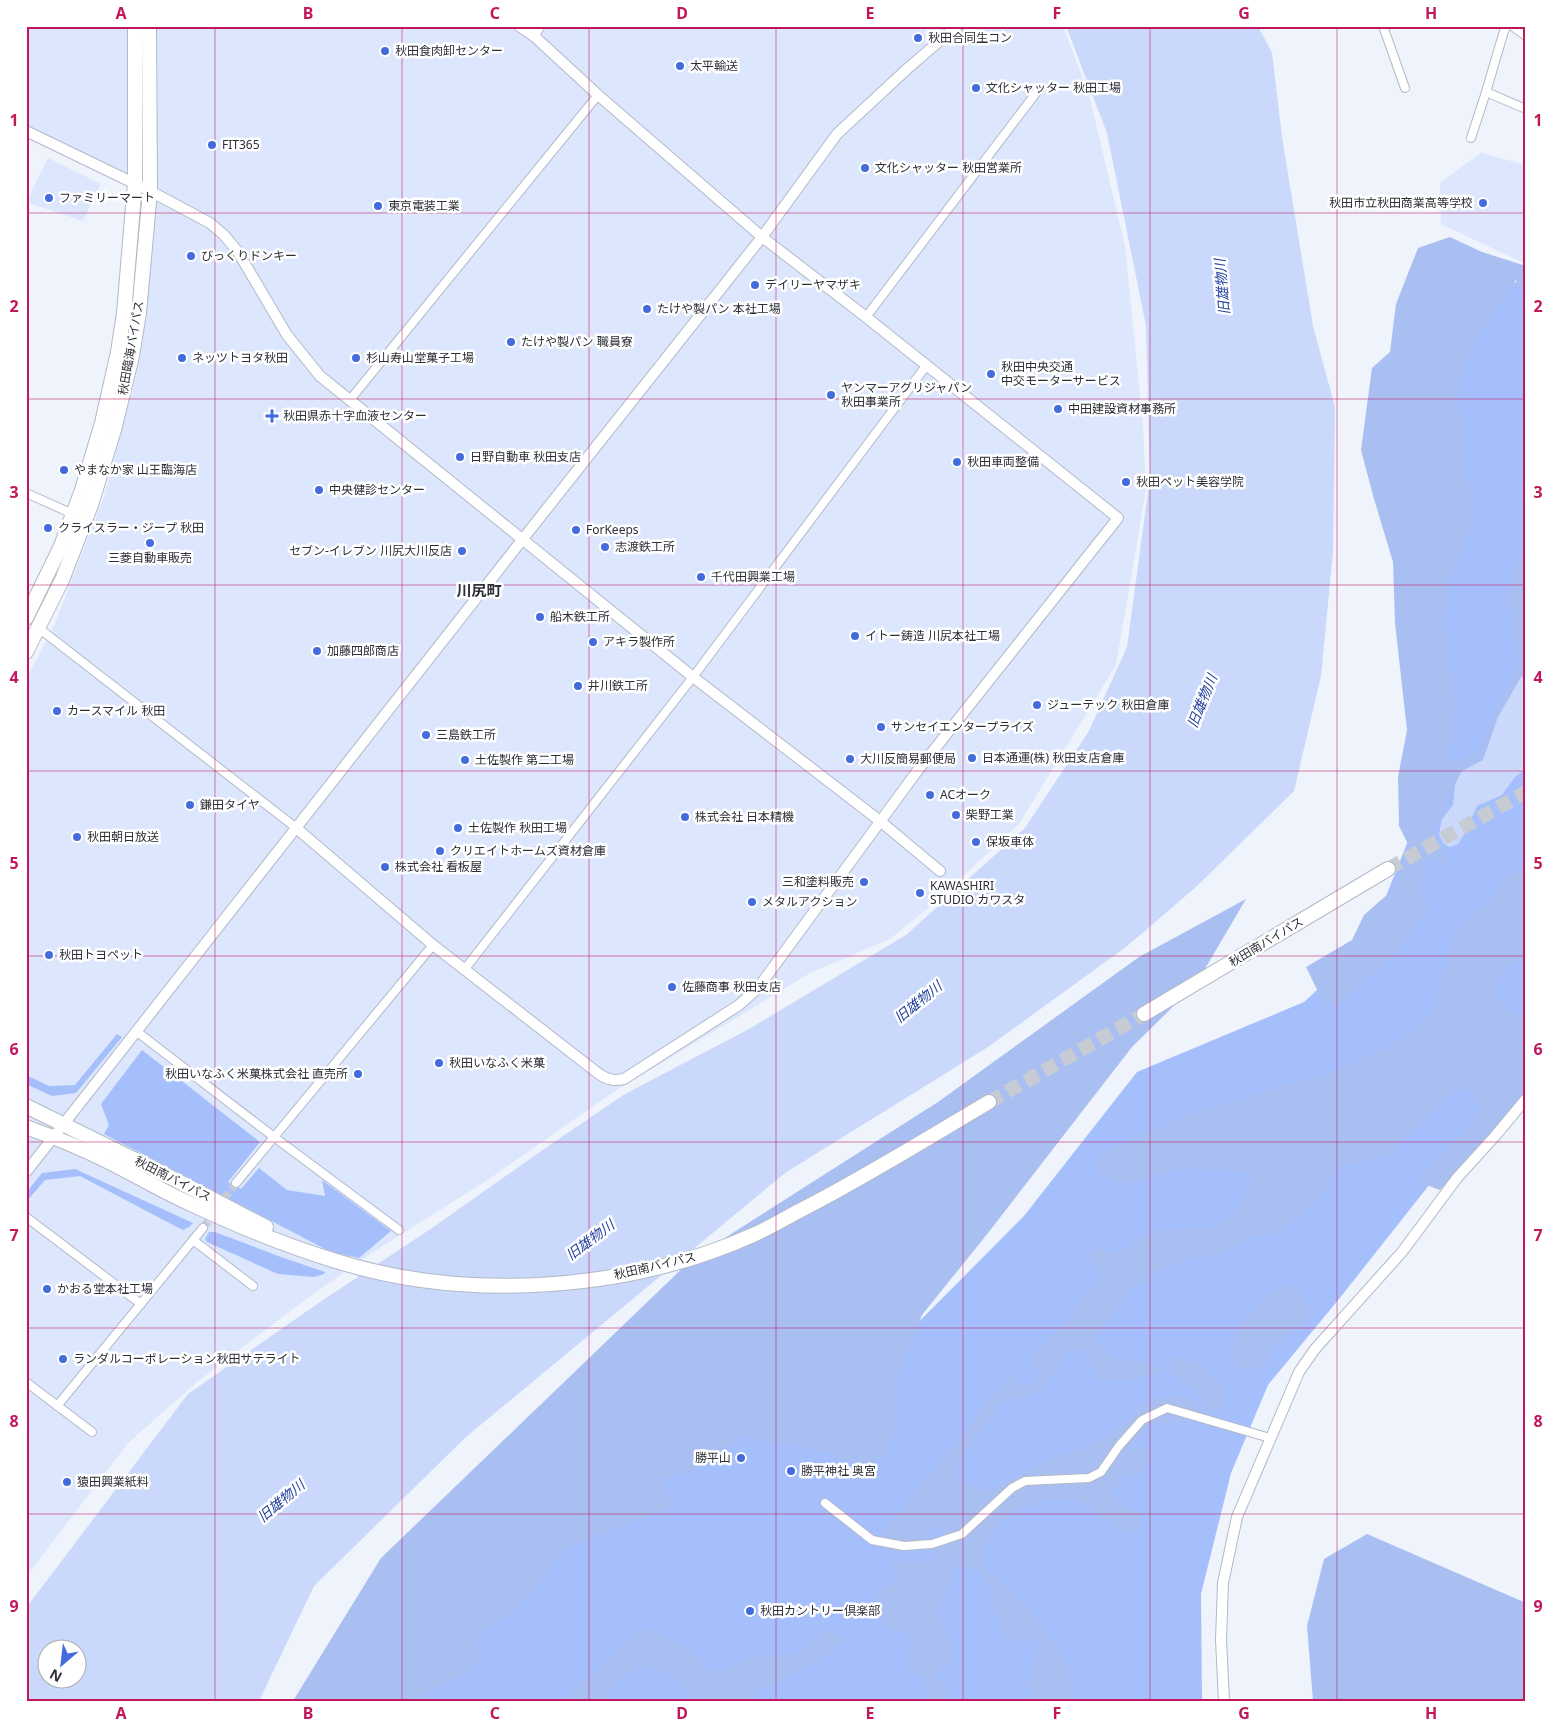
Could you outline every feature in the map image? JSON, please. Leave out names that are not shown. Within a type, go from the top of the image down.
[{"type":"highway","name":"秋田臨海バイパス","points":[[26,619],[48,575],[73,514],[100,432],[118,352],[124,312],[135,184],[135,26]]},
{"type":"highway","name":"秋田臨海バイパス","points":[[26,652],[62,580],[91,505],[123,396],[132,356],[139,313],[150,191],[149,26]]},
{"type":"highway","name":"秋田南バイパス","points":[[1144,1014],[1388,870]]},
{"type":"highway","name":"秋田南バイパス","points":[[26,1127],[80,1148],[205,1211],[317,1255],[406,1278],[482,1286],[556,1283],[618,1276],[701,1255],[754,1234],[847,1186],[989,1102]]},
{"type":"highway","name":"秋田南バイパス","points":[[26,1106],[174,1179],[317,1255]]},
{"type":"street","points":[[26,619],[295,827],[433,945],[606,1079],[615,1081],[624,1079],[727,1014],[750,997],[918,770],[1118,518],[866,317],[762,237],[598,95],[534,36],[519,26]]},
{"type":"street","points":[[534,36],[541,26]]},
{"type":"street","points":[[26,1172],[295,827],[762,237],[837,134],[957,26]]},
{"type":"street","points":[[1383,26],[1405,88]]},
{"type":"street","points":[[1471,138],[1507,26]]},
{"type":"street","points":[[1514,26],[1526,35]]},
{"type":"street","points":[[866,317],[1039,89]]},
{"type":"street","points":[[1486,92],[1526,109]]},
{"type":"street","points":[[349,401],[598,95]]},
{"type":"street","points":[[26,131],[150,191],[210,223],[224,235],[238,252],[287,335],[320,376],[693,677],[880,821],[940,871]]},
{"type":"street","points":[[464,970],[693,677],[926,366]]},
{"type":"street","points":[[26,493],[73,514]]},
{"type":"street","points":[[236,1183],[433,945]]},
{"type":"street","points":[[136,1031],[274,1138],[398,1230]]},
{"type":"street","points":[[1224,1701],[1221,1640],[1223,1584],[1237,1517],[1299,1372],[1315,1349],[1402,1252],[1457,1178],[1496,1136],[1526,1099]]},
{"type":"street","points":[[26,1217],[141,1304]]},
{"type":"street","points":[[57,1406],[203,1228]]},
{"type":"street","points":[[192,1240],[253,1286]]},
{"type":"street","points":[[26,1382],[92,1432]]},
{"type":"street","points":[[825,1503],[872,1540],[904,1546],[932,1544],[962,1534],[1012,1488],[1025,1481],[1089,1478],[1100,1472],[1119,1446],[1142,1420],[1167,1408],[1270,1438]]},
{"type":"shaded area","points":[[26,26],[1063,26],[1089,95],[1125,246],[1143,426],[1146,489],[1116,665],[1019,824],[934,903],[890,939],[810,973],[612,1093],[486,1181],[370,1254],[294,1308],[197,1382],[128,1443],[26,1577],[26,680],[54,626],[104,497],[137,373],[156,189],[26,128]]},
{"type":"shaded area","name":"秋田市立秋田商業高等学校","points":[[1481,153],[1526,165],[1526,264],[1441,224],[1440,183]]},
{"type":"shaded area","points":[[48,158],[101,184],[83,221],[26,202]]},
{"type":"shaded area","points":[[1450,237],[1482,252],[1526,266],[1526,296],[1520,292],[1516,280],[1469,351],[1455,401],[1466,424],[1464,472],[1471,490],[1473,522],[1452,572],[1444,621],[1455,703],[1448,762],[1460,761],[1477,752],[1519,661],[1507,603],[1512,573],[1526,546],[1526,671],[1498,717],[1483,760],[1462,771],[1435,827],[1433,836],[1445,850],[1446,863],[1441,865],[1427,858],[1424,865],[1419,898],[1427,903],[1428,908],[1397,951],[1337,1006],[1324,1004],[1306,967],[1352,940],[1364,915],[1396,887],[1409,846],[1399,826],[1398,777],[1407,730],[1395,623],[1393,562],[1361,450],[1372,368],[1390,352],[1396,304],[1418,248]]},
{"type":"shaded area","name":"秋田カントリー倶楽部","points":[[1525,278],[1526,1058],[1494,1103],[1339,1299],[1268,1385],[1231,1473],[1201,1594],[1202,1701],[379,1701],[573,1509],[855,1386],[1024,1216],[1137,1072],[1304,1002],[1367,944],[1431,783],[1443,372],[1474,301]]},
{"type":"shaded area","points":[[1526,866],[1526,955],[1501,973],[1495,994],[1504,1007],[1526,1018],[1526,1091],[1492,1134],[1440,1190],[1419,1182],[1430,1163],[1461,1136],[1479,1113],[1475,1093],[1457,1089],[1390,1154],[1337,1167],[1329,1179],[1328,1188],[1308,1208],[1282,1229],[1271,1234],[1250,1238],[1220,1253],[1192,1258],[1159,1271],[1129,1291],[1101,1330],[1098,1342],[1112,1356],[1165,1368],[1162,1374],[1121,1380],[1095,1381],[1094,1367],[1082,1348],[1065,1354],[1045,1387],[1030,1395],[1001,1403],[956,1463],[955,1476],[968,1484],[986,1491],[1027,1472],[1051,1458],[1085,1448],[1124,1423],[1144,1402],[1175,1395],[1191,1397],[1199,1408],[1183,1422],[1151,1424],[1126,1451],[1139,1446],[1149,1451],[1148,1464],[1136,1476],[1122,1478],[1114,1491],[1116,1503],[1138,1512],[1142,1521],[1136,1532],[1128,1535],[1111,1526],[1093,1509],[1077,1500],[1053,1499],[1012,1511],[993,1532],[983,1551],[986,1569],[1022,1601],[1046,1631],[1067,1662],[1074,1701],[1030,1701],[1028,1680],[1039,1641],[1025,1637],[1008,1643],[1001,1633],[990,1587],[977,1570],[956,1567],[948,1584],[938,1616],[950,1640],[955,1657],[938,1670],[937,1681],[945,1685],[948,1693],[947,1701],[927,1701],[928,1693],[923,1677],[908,1669],[911,1638],[902,1630],[887,1628],[877,1602],[878,1591],[897,1581],[891,1563],[930,1561],[945,1535],[938,1528],[928,1531],[912,1551],[895,1554],[882,1546],[883,1531],[977,1417],[998,1387],[1014,1373],[1022,1388],[1038,1381],[1040,1374],[1028,1361],[1072,1315],[1081,1298],[1101,1275],[1099,1268],[1091,1264],[1089,1252],[1102,1248],[1109,1254],[1122,1251],[1154,1231],[1194,1228],[1209,1229],[1235,1212],[1253,1182],[1245,1171],[1183,1168],[1122,1184],[1099,1176],[1097,1156],[1185,1116],[1342,1069],[1392,1045],[1434,1012],[1446,961],[1459,925],[1491,901],[1503,878]]},
{"type":"shaded area","points":[[1246,899],[1196,984],[1132,1047],[922,1315],[898,1379],[896,1427],[887,1452],[866,1470],[825,1452],[743,1436],[698,1468],[660,1479],[675,1506],[566,1548],[519,1606],[473,1641],[479,1646],[482,1657],[462,1675],[426,1693],[419,1701],[293,1701],[381,1558],[692,1259],[938,1102],[1139,957]]},
{"type":"shaded area","points":[[117,1034],[122,1037],[76,1093],[52,1096],[26,1084],[26,1075],[49,1086],[75,1085]]},
{"type":"shaded area","points":[[142,1050],[260,1142],[228,1182],[241,1189],[259,1168],[287,1190],[325,1196],[322,1180],[391,1231],[359,1258],[331,1252],[104,1134],[109,1125],[101,1104]]},
{"type":"shaded area","points":[[75,1169],[193,1223],[183,1230],[80,1176],[45,1180],[26,1202],[26,1193],[42,1173]]},
{"type":"shaded area","points":[[209,1232],[215,1232],[325,1272],[314,1277],[278,1274],[207,1242],[205,1239]]},
{"type":"shaded area","points":[[1285,1284],[1297,1290],[1311,1310],[1304,1322],[1273,1349],[1264,1367],[1251,1370],[1236,1366],[1232,1354],[1237,1329],[1265,1297]]},
{"type":"shaded area","points":[[1177,1355],[1199,1364],[1228,1390],[1225,1401],[1215,1412],[1206,1410],[1200,1395],[1178,1380],[1169,1367]]},
{"type":"shaded area","points":[[1367,1534],[1526,1603],[1526,1701],[1313,1701],[1307,1626],[1324,1559]]},
{"type":"shaded area","points":[[643,1628],[667,1637],[690,1651],[712,1672],[762,1655],[796,1655],[829,1629],[847,1640],[815,1663],[755,1691],[750,1701],[694,1701],[669,1674],[644,1665],[621,1679],[605,1701],[563,1701]]},
{"type":"water","name":"旧雄物川","points":[[1066,26],[1258,26],[1272,53],[1282,137],[1313,326],[1335,407],[1333,552],[1321,676],[1294,791],[1196,887],[1126,947],[988,1047],[785,1173],[466,1437],[314,1586],[259,1701],[26,1701],[26,1608],[188,1394],[625,1094],[749,1029],[906,935],[1025,828],[1089,731],[1127,647],[1150,477],[1146,326],[1107,133]]},
{"type":"water","points":[[1526,676],[1526,769],[1515,777],[1502,795],[1477,806],[1458,844],[1450,847],[1444,844],[1439,834],[1442,819],[1453,805],[1455,784],[1462,771],[1483,760],[1498,717],[1521,677]]},
{"type":"tunnel","points":[[1388,869],[1526,792]]},
{"type":"tunnel","points":[[989,1102],[1144,1014]]},
{"type":"tunnel","points":[[203,1228],[236,1183]]},
{"type":"place","name":"秋田合同生コン","points":[[918,38]]},
{"type":"place","name":"秋田食肉卸センター","points":[[385,51]]},
{"type":"place","name":"太平輸送","points":[[680,66]]},
{"type":"place","name":"文化シャッター 秋田工場","points":[[976,88]]},
{"type":"place","name":"FIT365","points":[[212,145]]},
{"type":"place","name":"文化シャッター 秋田営業所","points":[[865,168]]},
{"type":"place","name":"ファミリーマート","points":[[49,198]]},
{"type":"place","name":"秋田市立秋田商業高等学校","points":[[1483,203]]},
{"type":"place","name":"東京電装工業","points":[[378,206]]},
{"type":"place","name":"びっくりドンキー","points":[[191,256]]},
{"type":"place","name":"デイリーヤマザキ","points":[[755,285]]},
{"type":"place","name":"たけや製パン 本社工場","points":[[647,309]]},
{"type":"place","name":"たけや製パン 職員寮","points":[[511,342]]},
{"type":"place","name":"ネッツトヨタ秋田","points":[[182,358]]},
{"type":"place","name":"杉山寿山堂菓子工場","points":[[356,358]]},
{"type":"place","name":"秋田中央交通 中交モーターサービス","points":[[991,374]]},
{"type":"place","name":"ヤンマーアグリジャパン 秋田事業所","points":[[831,395]]},
{"type":"place","name":"中田建設資材事務所","points":[[1058,409]]},
{"type":"place","name":"秋田県赤十字血液センター","points":[[272,416]]},
{"type":"place","name":"日野自動車 秋田支店","points":[[460,457]]},
{"type":"place","name":"秋田車両整備","points":[[957,462]]},
{"type":"place","name":"やまなか家 山王臨海店","points":[[64,470]]},
{"type":"place","name":"秋田ペット美容学院","points":[[1126,482]]},
{"type":"place","name":"中央健診センター","points":[[319,490]]},
{"type":"place","name":"クライスラー・ジープ 秋田","points":[[48,528]]},
{"type":"place","name":"ForKeeps","points":[[576,530]]},
{"type":"place","name":"三菱自動車販売","points":[[150,543]]},
{"type":"place","name":"志渡鉄工所","points":[[605,547]]},
{"type":"place","name":"セブン-イレブン 川尻大川反店","points":[[462,551]]},
{"type":"place","name":"千代田興業工場","points":[[701,577]]},
{"type":"place","name":"船木鉄工所","points":[[540,617]]},
{"type":"place","name":"イトー鋳造 川尻本社工場","points":[[855,636]]},
{"type":"place","name":"アキラ製作所","points":[[593,642]]},
{"type":"place","name":"加藤四郎商店","points":[[317,651]]},
{"type":"place","name":"井川鉄工所","points":[[578,686]]},
{"type":"place","name":"ジューテック 秋田倉庫","points":[[1037,705]]},
{"type":"place","name":"カースマイル 秋田","points":[[57,711]]},
{"type":"place","name":"サンセイエンタープライズ","points":[[881,727]]},
{"type":"place","name":"三島鉄工所","points":[[426,735]]},
{"type":"place","name":"日本通運(株) 秋田支店倉庫","points":[[972,758]]},
{"type":"place","name":"大川反簡易郵便局","points":[[850,759]]},
{"type":"place","name":"土佐製作 第二工場","points":[[465,760]]},
{"type":"place","name":"ACオーク","points":[[930,795]]},
{"type":"place","name":"鎌田タイヤ","points":[[190,805]]},
{"type":"place","name":"柴野工業","points":[[956,815]]},
{"type":"place","name":"株式会社 日本精機","points":[[685,817]]},
{"type":"place","name":"土佐製作 秋田工場","points":[[458,828]]},
{"type":"place","name":"秋田朝日放送","points":[[77,837]]},
{"type":"place","name":"保坂車体","points":[[976,842]]},
{"type":"place","name":"クリエイトホームズ資材倉庫","points":[[440,851]]},
{"type":"place","name":"株式会社 看板屋","points":[[385,867]]},
{"type":"place","name":"三和塗料販売","points":[[864,882]]},
{"type":"place","name":"KAWASHIRI STUDIO カワスタ","points":[[920,893]]},
{"type":"place","name":"メタルアクション","points":[[752,902]]},
{"type":"place","name":"秋田トヨペット","points":[[49,955]]},
{"type":"place","name":"佐藤商事 秋田支店","points":[[672,987]]},
{"type":"place","name":"秋田いなふく米菓","points":[[439,1063]]},
{"type":"place","name":"秋田いなふく米菓株式会社 直売所","points":[[358,1074]]},
{"type":"place","name":"かおる堂本社工場","points":[[47,1289]]},
{"type":"place","name":"ランダルコーポレーション秋田サテライト","points":[[63,1359]]},
{"type":"place","name":"勝平山","points":[[741,1458]]},
{"type":"place","name":"勝平神社 奥宮","points":[[791,1471]]},
{"type":"place","name":"猿田興業紙料","points":[[67,1482]]},
{"type":"place","name":"秋田カントリー倶楽部","points":[[750,1611]]},
{"type":"district","name":"川尻町","points":[[479,591]]}]
